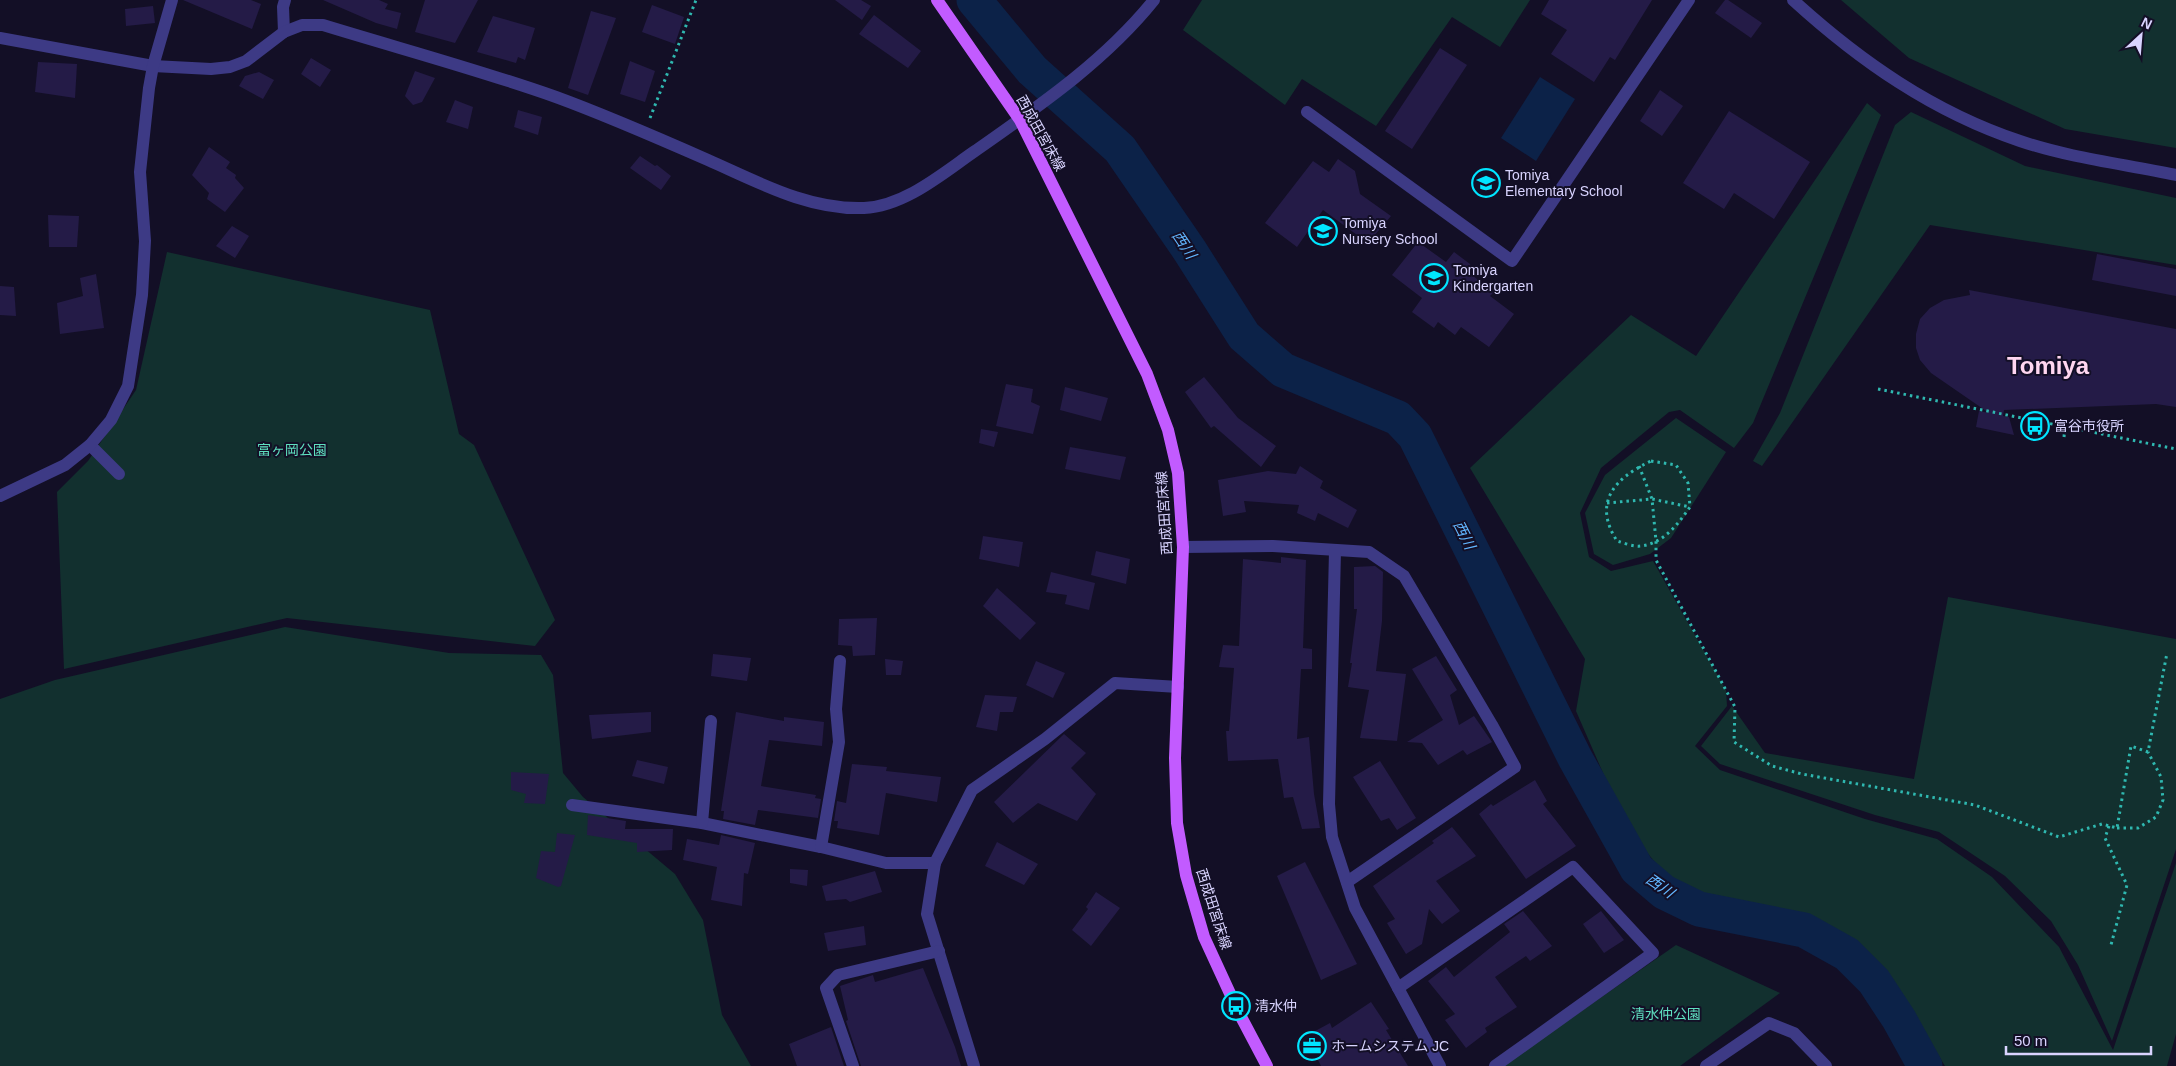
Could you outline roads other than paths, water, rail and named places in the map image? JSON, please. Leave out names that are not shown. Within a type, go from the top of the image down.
[{"type":"main road","name":"西成田宮床線","points":[[937,0],[1020,120],[1147,374],[1168,430],[1178,473],[1183,547],[1175,758],[1177,823],[1186,875],[1204,937],[1239,1013],[1267,1066]]},
{"type":"street","points":[[0,496],[66,465],[90,445],[111,420],[128,386],[136,346],[142,295],[145,241],[140,172],[153,66],[172,0]]},
{"type":"street","points":[[284,32],[283,7],[285,0]]},
{"type":"street","points":[[0,38],[153,66],[211,69],[230,67],[246,61],[284,32],[302,25],[323,25],[557,98],[645,132],[787,196],[824,204],[865,208],[897,200],[932,180],[1020,120],[1082,72],[1116,41],[1154,0]]},
{"type":"street","points":[[1308,112],[1512,261],[1689,0]]},
{"type":"street","points":[[1793,0],[1828,32],[1885,76],[1939,108],[2020,141],[2176,175]]},
{"type":"street","points":[[90,445],[119,474]]},
{"type":"street","points":[[1183,547],[1273,546],[1370,552],[1404,576],[1515,767],[1347,882]]},
{"type":"street","points":[[1335,551],[1329,804],[1332,837],[1356,908],[1440,1066]]},
{"type":"street","points":[[821,847],[839,742],[836,709],[840,661]]},
{"type":"street","points":[[974,1066],[926,914],[935,862],[972,790],[1045,739],[1115,683],[1178,688]]},
{"type":"street","points":[[702,823],[711,721]]},
{"type":"street","points":[[572,805],[702,823],[821,847],[886,863],[935,862]]},
{"type":"street","points":[[1398,988],[1573,867],[1653,952],[1495,1066]]},
{"type":"street","points":[[853,1066],[826,988],[838,975],[938,951]]},
{"type":"street","points":[[1706,1066],[1769,1023],[1794,1033],[1826,1066]]},
{"type":"water","points":[[1540,77],[1575,99],[1536,161],[1501,138]]},
{"type":"waterway","name":"西川","points":[[974,0],[1032,70],[1120,149],[1190,251],[1244,336],[1283,370],[1398,418],[1415,436],[1575,758],[1637,869],[1664,892],[1699,909],[1804,930],[1847,954],[1874,981],[1899,1019],[1925,1066]]},
{"type":"place","name":"Tomiya Elementary School","points":[[1486,183]]},
{"type":"place","name":"Tomiya Nursery School","points":[[1323,231]]},
{"type":"place","name":"Tomiya Kindergarten","points":[[1434,278]]},
{"type":"place","name":"富谷市役所","points":[[2035,426]]},
{"type":"place","name":"清水仲","points":[[1236,1006]]},
{"type":"place","name":"ホームシステム JC","points":[[1312,1046]]},
{"type":"district","name":"Tomiya","points":[[2048,366]]},
{"type":"park label","name":"富ヶ岡公園","points":[[292,450]]},
{"type":"park label","name":"清水仲公園","points":[[1666,1014]]}]
